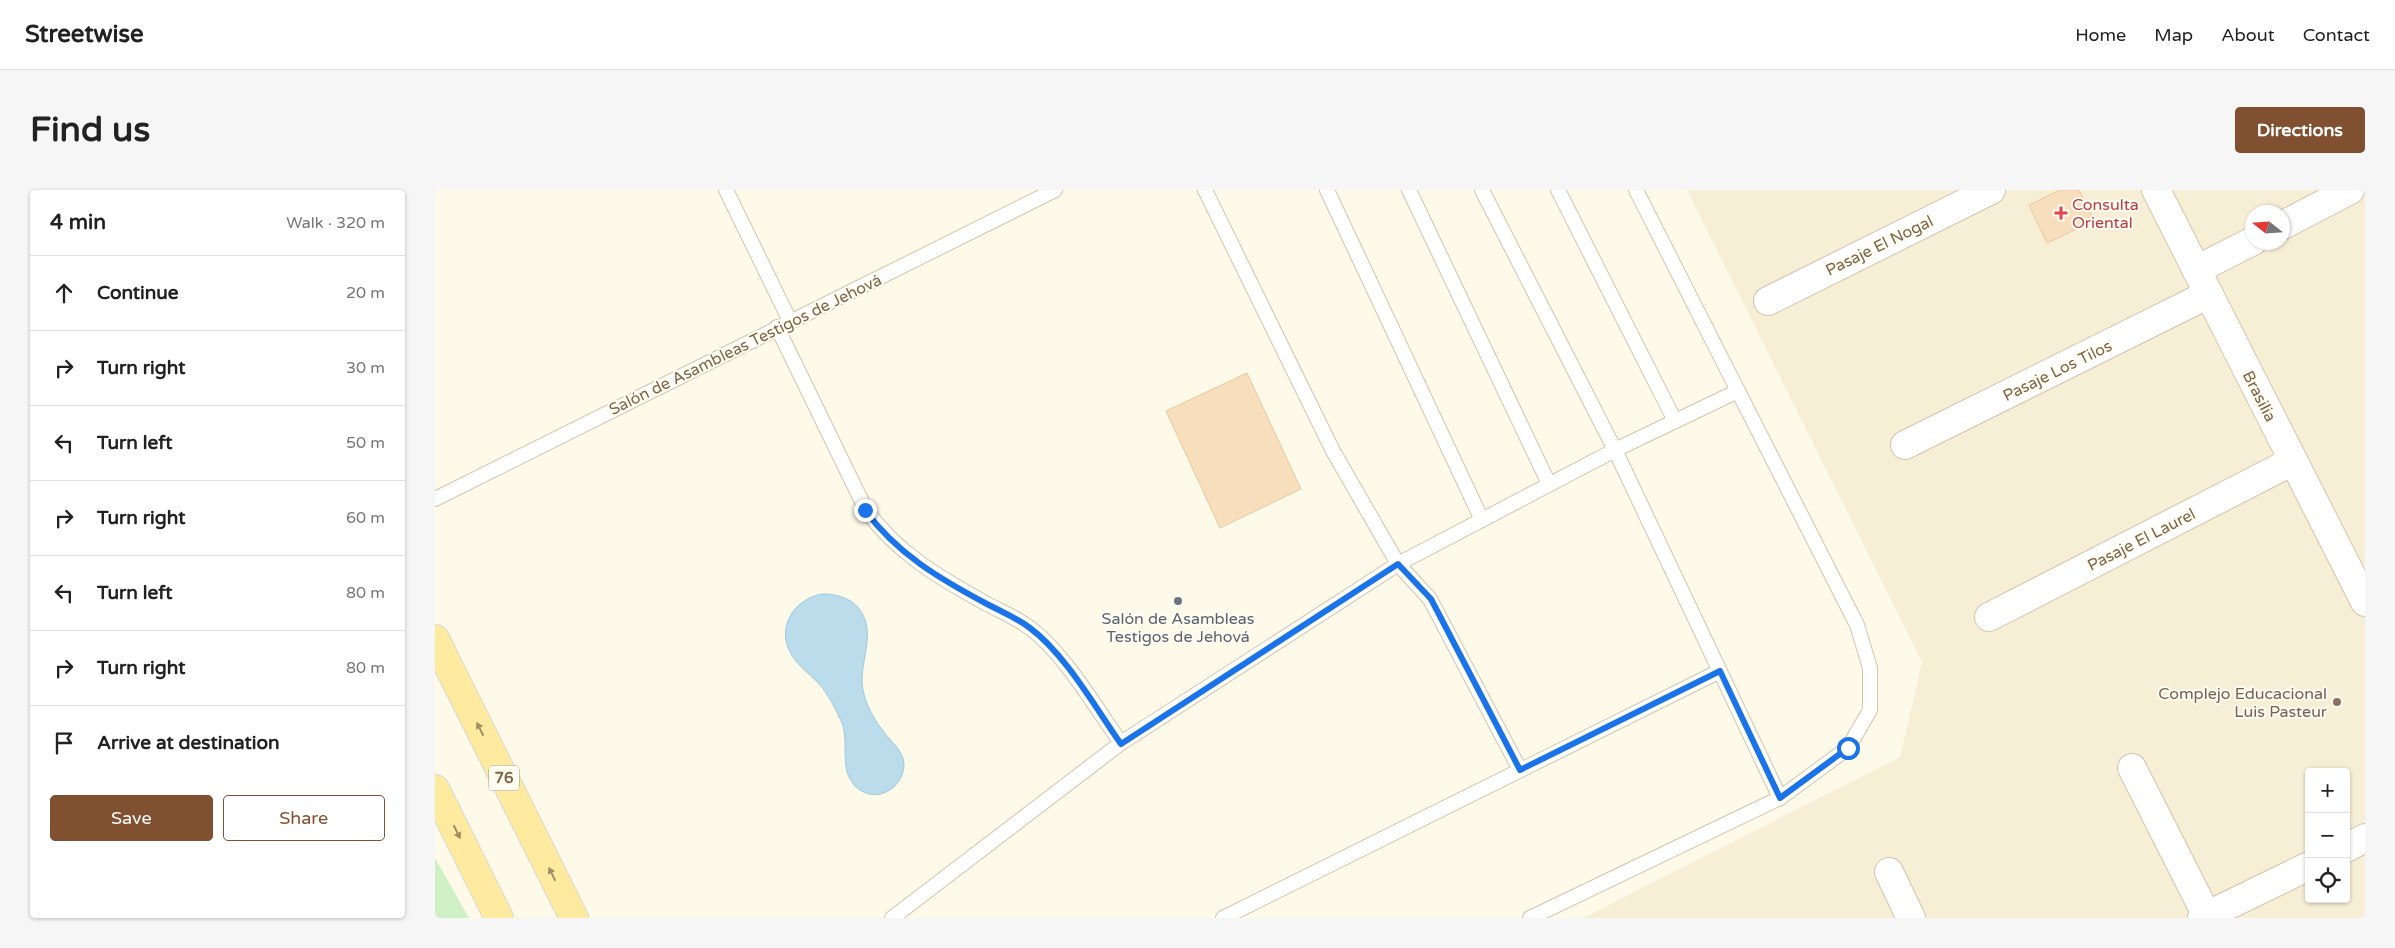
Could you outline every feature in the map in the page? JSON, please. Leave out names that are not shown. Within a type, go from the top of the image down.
[{"type":"main road","name":"76","points":[[435,638],[574,918]]},
{"type":"main road","points":[[435,789],[499,918]]},
{"type":"street","name":"Pasaje El Nogal","points":[[1768,301],[1991,190]]},
{"type":"street","name":"Brasilia","points":[[2155,190],[2365,602]]},
{"type":"street","points":[[2290,221],[2350,190]]},
{"type":"street","points":[[2196,270],[2245,245]]},
{"type":"street","name":"Pasaje Los Tilos","points":[[1905,445],[2209,294]]},
{"type":"street","name":"Pasaje El Laurel","points":[[1989,617],[2293,461]]},
{"type":"street","points":[[2132,768],[2205,917],[2305,868]]},
{"type":"street","points":[[2350,846],[2365,838]]},
{"type":"street","points":[[1889,872],[1911,918]]},
{"type":"lane","points":[[727,190],[783,324],[865,510],[882,533],[916,562],[1011,616],[1037,633],[1068,668],[1121,744]]},
{"type":"lane","name":"Salón de Asambleas Testigos de Jehová","points":[[435,499],[1055,190]]},
{"type":"lane","points":[[1205,190],[1333,451],[1398,564],[1431,599],[1520,770]]},
{"type":"lane","points":[[1327,190],[1481,520]]},
{"type":"lane","points":[[1409,190],[1549,484]]},
{"type":"lane","points":[[1481,190],[1615,450],[1780,798]]},
{"type":"lane","points":[[1559,190],[1675,421]]},
{"type":"lane","points":[[1530,918],[1780,798],[1848,748],[1870,710],[1871,668],[1857,625],[1637,190]]},
{"type":"lane","points":[[892,918],[1121,744],[1398,564],[1615,450],[1738,391]]},
{"type":"lane","points":[[1223,918],[1720,671]]},
{"type":"shaded area","points":[[1687,190],[2365,190],[2365,918],[1583,918],[1900,757],[1922,662]]},
{"type":"green space","points":[[435,858],[469,918],[435,918]]},
{"type":"water","points":[[822,594],[840,596],[851,601],[860,610],[866,624],[867,643],[862,681],[864,696],[877,722],[902,755],[904,765],[903,773],[896,785],[881,794],[863,792],[855,786],[848,776],[845,761],[844,730],[840,718],[823,688],[798,664],[789,650],[786,640],[788,622],[797,607],[813,596]]},
{"type":"building","name":"Consulta Oriental","points":[[2060,190],[2079,190],[2094,221],[2047,243],[2029,205]]},
{"type":"building","points":[[1247,373],[1301,489],[1220,528],[1166,411]]},
{"type":"place","name":"Consulta Oriental","points":[[2061,213]]},
{"type":"place","name":"Salón de Asambleas Testigos de Jehová","points":[[1178,601]]},
{"type":"place","name":"Complejo Educacional Luis Pasteur","points":[[2337,702]]},
{"type":"route","points":[[865,510],[882,533],[916,562],[1011,616],[1030,628],[1049,645],[1068,668],[1121,744],[1398,564],[1431,599],[1520,770],[1720,671],[1780,798],[1848,748]]}]
